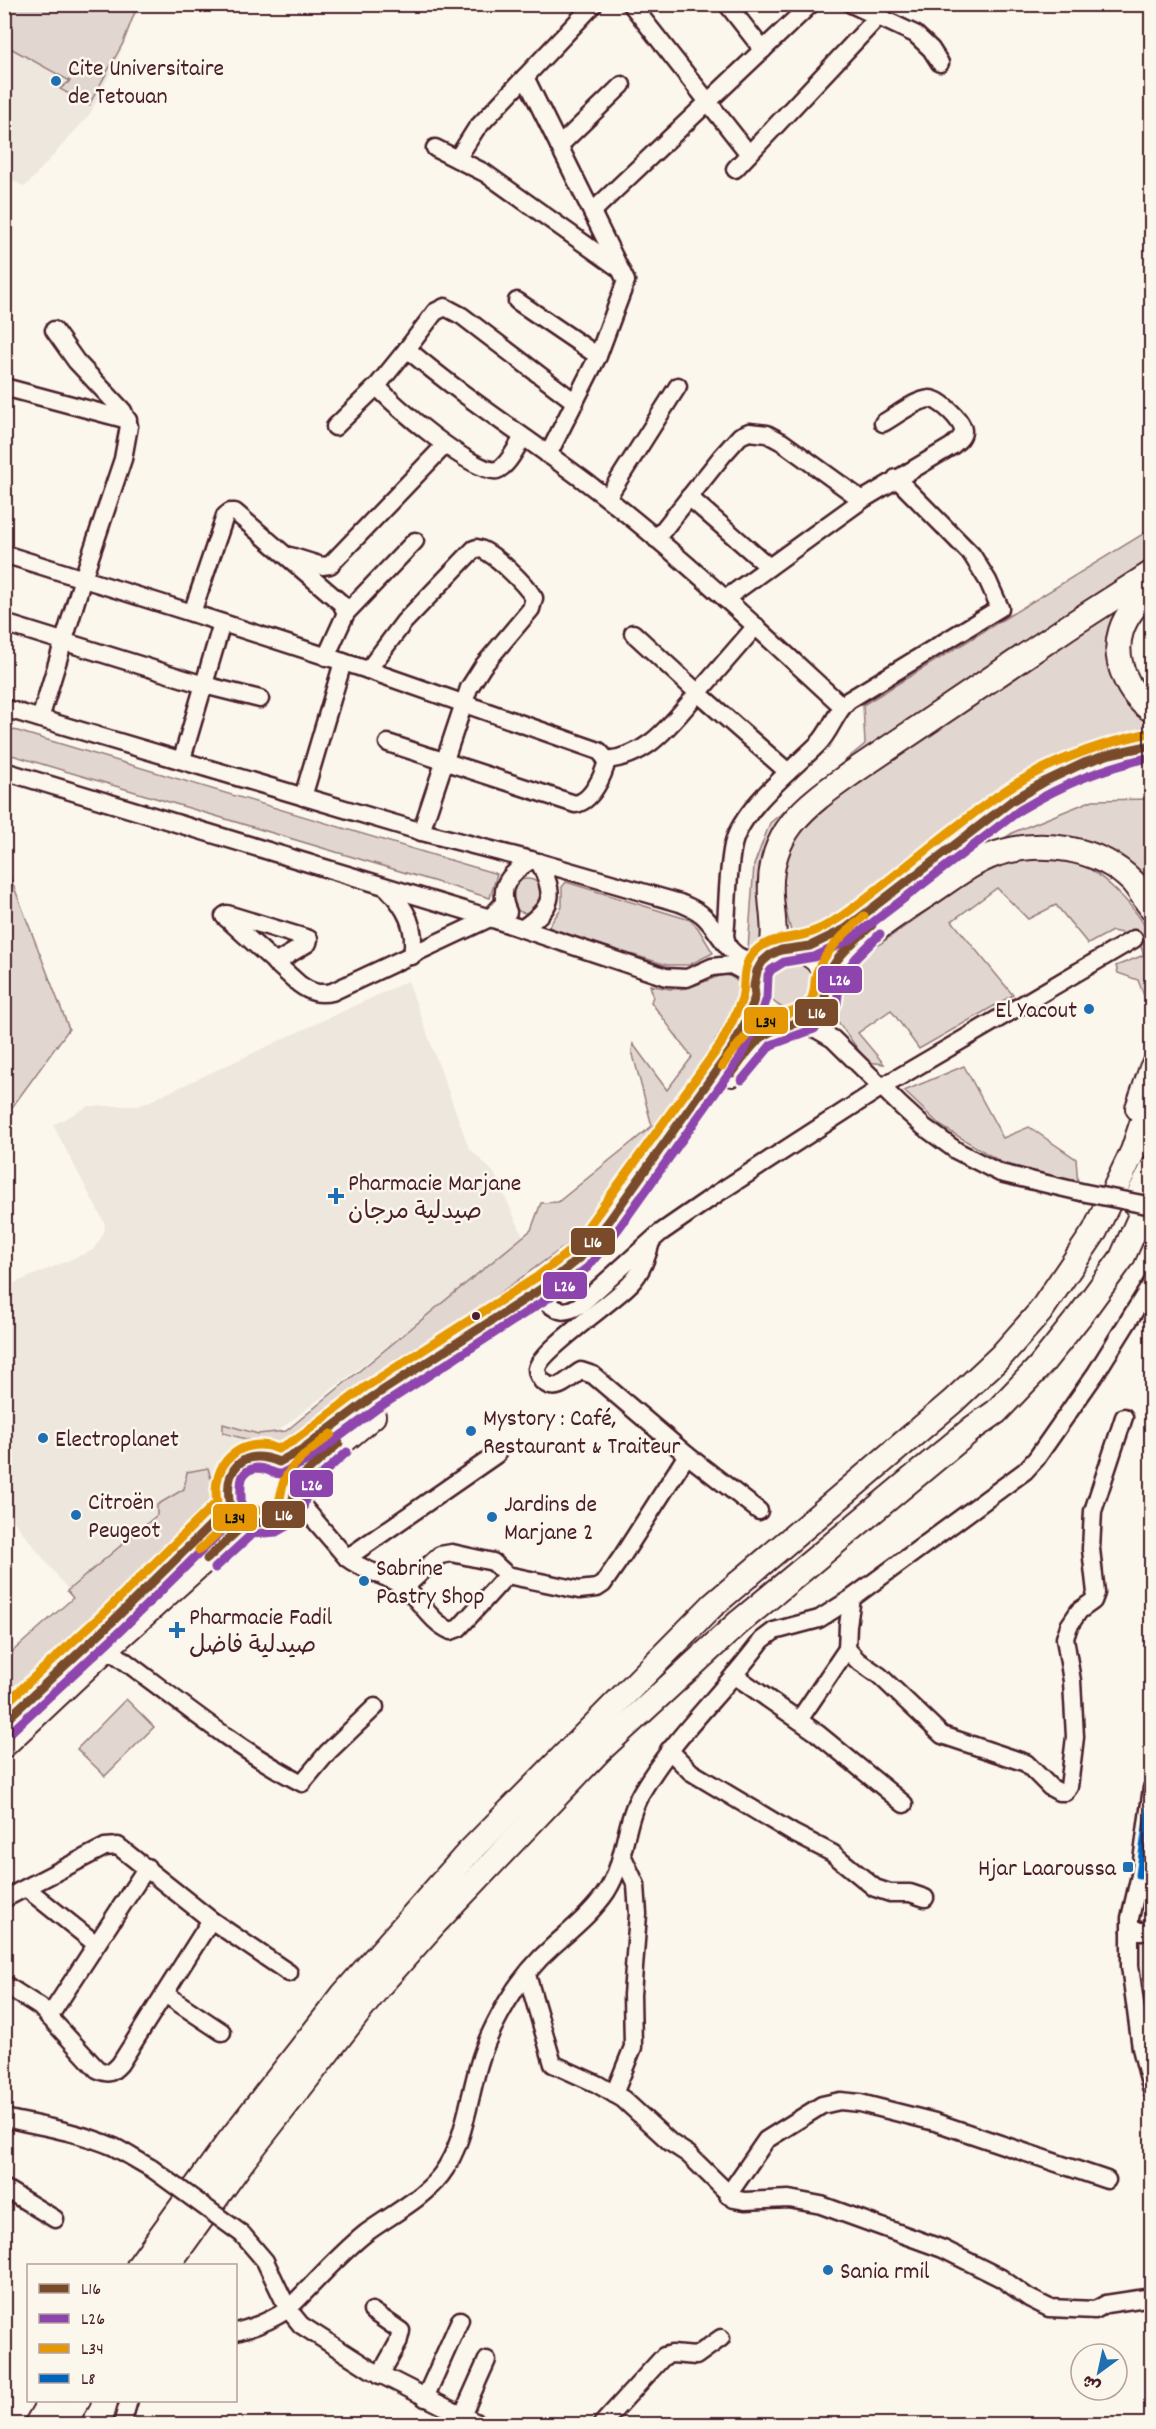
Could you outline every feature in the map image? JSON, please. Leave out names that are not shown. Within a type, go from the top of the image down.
[{"type":"highway","points":[[279,1462],[301,1450],[371,1398],[477,1328],[544,1287],[580,1258],[620,1206],[731,1050],[744,1028],[757,971],[768,957],[774,935],[771,872],[776,851],[790,824],[826,792],[864,764],[1152,573]]},
{"type":"highway","points":[[1152,591],[1129,615],[1119,640],[1127,682],[1133,694],[1152,710]]},
{"type":"highway","points":[[768,957],[781,950],[796,949],[818,943],[845,929],[1005,806],[1044,782],[1101,757],[1152,746]]},
{"type":"highway","points":[[827,978],[857,938],[990,832],[1065,786],[1092,774],[1152,759]]},
{"type":"highway","points":[[847,953],[883,924],[958,874],[995,854],[1026,847],[1065,849],[1085,853],[1106,862],[1132,882],[1152,908]]},
{"type":"highway","points":[[294,1491],[287,1468],[279,1462],[259,1456],[239,1463],[232,1470],[227,1484],[227,1495],[239,1514],[256,1523],[273,1521],[287,1512],[303,1474],[353,1431],[402,1395],[572,1284],[593,1262],[749,1051],[769,1032],[807,1017],[827,992],[827,978],[816,958],[796,949]]},
{"type":"highway","points":[[754,991],[765,1012],[775,1019],[787,1022],[807,1017]]},
{"type":"highway","points":[[952,1402],[1044,1288],[1094,1221],[1152,1068]]},
{"type":"highway","points":[[140,2264],[227,2144],[343,1995],[468,1853],[713,1605],[952,1402],[1001,1356],[1040,1312],[1095,1231],[1133,1151],[1152,1094]]},
{"type":"highway","points":[[973,1428],[1073,1306],[1113,1246],[1152,1169]]},
{"type":"highway","points":[[168,2264],[244,2159],[380,1985],[435,1923],[599,1751],[737,1624],[973,1428],[996,1412],[1040,1366],[1122,1258],[1152,1191]]},
{"type":"highway","points":[[4,1745],[107,1648],[239,1514]]},
{"type":"highway","points":[[4,1722],[112,1622],[239,1514]]},
{"type":"highway","points":[[37,2424],[50,2402]]},
{"type":"highway","points":[[63,2424],[77,2402]]},
{"type":"street","points":[[457,159],[476,129],[594,4]]},
{"type":"street","points":[[631,4],[749,154]]},
{"type":"street","points":[[727,4],[763,50]]},
{"type":"street","points":[[592,212],[811,4]]},
{"type":"street","points":[[851,4],[915,34],[924,40],[940,63]]},
{"type":"street","points":[[735,169],[878,17]]},
{"type":"street","points":[[525,77],[626,281],[598,356],[548,455]]},
{"type":"street","points":[[559,146],[622,85]]},
{"type":"street","points":[[435,148],[484,173],[619,268]]},
{"type":"street","points":[[517,301],[598,356]]},
{"type":"street","points":[[335,427],[377,386],[435,312],[445,307],[462,316],[575,402]]},
{"type":"street","points":[[40,719],[128,441],[128,420],[123,411],[76,361],[54,330]]},
{"type":"street","points":[[407,349],[607,498],[756,626],[842,706]]},
{"type":"street","points":[[377,386],[445,445],[476,465],[491,470],[503,466],[523,437]]},
{"type":"street","points":[[607,498],[678,386]]},
{"type":"street","points":[[4,387],[128,420]]},
{"type":"street","points":[[725,599],[862,500],[952,446],[960,439],[963,432],[961,425],[946,407],[932,399],[914,405],[883,423]]},
{"type":"street","points":[[656,539],[740,436],[758,431],[782,442],[862,500]]},
{"type":"street","points":[[286,556],[302,558],[322,566],[330,565],[445,445]]},
{"type":"street","points":[[728,948],[725,936],[733,844],[744,822],[756,806],[820,742],[842,706],[1000,608],[988,581],[972,555],[896,478]]},
{"type":"street","points":[[689,497],[769,567]]},
{"type":"street","points":[[192,613],[217,536],[225,516],[230,512],[239,513],[341,603],[346,613]]},
{"type":"street","points":[[326,657],[346,613],[415,541]]},
{"type":"street","points":[[368,670],[404,622],[467,555],[477,548],[483,549],[530,592],[534,601],[531,609],[473,680],[462,705],[421,832]]},
{"type":"street","points":[[4,554],[368,670],[462,705],[599,751],[606,760]]},
{"type":"street","points":[[4,623],[261,699]]},
{"type":"street","points":[[182,759],[222,623]]},
{"type":"street","points":[[606,760],[633,754],[654,742],[756,626]]},
{"type":"street","points":[[633,633],[788,772]]},
{"type":"street","points":[[303,797],[343,662]]},
{"type":"street","points":[[4,708],[182,759],[421,832],[535,861],[680,903],[701,913],[728,948],[752,961],[768,957]]},
{"type":"street","points":[[388,743],[575,804],[588,797],[602,774],[606,760]]},
{"type":"street","points":[[4,771],[519,927],[666,977],[687,978],[712,966],[731,965],[746,973],[754,991]]},
{"type":"street","points":[[519,927],[504,903],[503,890],[507,879],[535,861]]},
{"type":"street","points":[[519,927],[542,914],[550,896],[550,884],[535,861]]},
{"type":"street","points":[[384,885],[401,902],[413,926],[415,939],[412,956]]},
{"type":"street","points":[[275,963],[307,990],[323,994],[332,992],[490,918],[504,903]]},
{"type":"street","points":[[707,919],[716,920],[728,909]]},
{"type":"street","points":[[545,1301],[561,1311],[573,1309],[597,1292],[651,1240],[718,1193],[882,1087],[1134,939]]},
{"type":"street","points":[[807,1017],[833,1039],[916,1120],[945,1143],[985,1166],[1000,1173],[1152,1206]]},
{"type":"street","points":[[651,1240],[642,1266],[631,1283],[605,1307],[563,1339],[539,1362],[537,1372],[540,1379],[554,1387],[562,1386],[582,1371],[588,1372],[687,1455],[759,1511]]},
{"type":"street","points":[[237,2332],[274,2319],[288,2309],[365,2234],[413,2201],[433,2185],[443,2172],[454,2152],[487,2041],[507,2002],[526,1975],[552,1947],[587,1917],[608,1889],[622,1855],[630,1821],[640,1794],[669,1750],[762,1640],[774,1631],[819,1619],[852,1598],[1025,1471],[1036,1459],[1096,1373],[1152,1283]]},
{"type":"street","points":[[847,1649],[857,1660],[880,1676],[942,1735],[1026,1763],[1050,1787],[1059,1792],[1065,1792],[1070,1787],[1076,1737],[1072,1681],[1065,1638],[1069,1626],[1079,1611],[1093,1601],[1096,1593],[1091,1549],[1093,1511],[1124,1417]]},
{"type":"street","points":[[347,1558],[498,1454]]},
{"type":"street","points":[[404,1588],[429,1563],[446,1553],[485,1559],[498,1565],[507,1575],[579,1590],[597,1588],[603,1584],[623,1555],[687,1455]]},
{"type":"street","points":[[294,1491],[347,1558],[404,1588],[446,1629],[454,1631],[507,1575]]},
{"type":"street","points":[[799,1720],[847,1649],[852,1598]]},
{"type":"street","points":[[107,1648],[242,1745],[302,1783],[328,1752],[375,1707]]},
{"type":"street","points":[[734,1675],[799,1720],[904,1804]]},
{"type":"street","points":[[669,1750],[691,1772],[793,1833],[832,1853],[874,1888],[890,1893],[910,1893],[925,1898]]},
{"type":"street","points":[[1152,1788],[1146,1876],[1130,1918],[1130,1966],[1152,2091]]},
{"type":"street","points":[[4,1899],[112,1845],[125,1850],[211,1920],[289,1973]]},
{"type":"street","points":[[614,2094],[633,2047],[632,1995],[638,1914],[636,1885],[622,1855]]},
{"type":"street","points":[[49,2017],[147,1867]]},
{"type":"street","points":[[26,1888],[96,1944]]},
{"type":"street","points":[[4,1984],[30,1999],[97,2069],[108,2073],[113,2072],[211,1920]]},
{"type":"street","points":[[1130,1931],[1152,1931]]},
{"type":"street","points":[[526,1975],[553,2064],[597,2084],[640,2112],[671,2143],[688,2154],[714,2178],[728,2195],[740,2200],[789,2199],[811,2202],[933,2244],[1001,2278],[1048,2308],[1095,2310],[1106,2304],[1152,2297]]},
{"type":"street","points":[[165,1994],[222,2032]]},
{"type":"street","points":[[728,2195],[766,2140],[822,2105],[840,2101],[869,2105],[935,2121],[1107,2180]]},
{"type":"street","points":[[4,2118],[93,2139],[150,2168],[242,2234],[265,2261],[288,2309],[301,2325],[322,2341],[381,2375],[460,2418],[479,2424]]},
{"type":"street","points":[[4,2188],[55,2219]]},
{"type":"street","points":[[372,2311],[401,2331],[398,2343],[381,2375]]},
{"type":"street","points":[[425,2398],[460,2320]]},
{"type":"street","points":[[602,2424],[664,2356],[672,2354],[696,2356],[721,2338]]},
{"type":"street","points":[[460,2418],[488,2360]]},
{"type":"street","points":[[122,2424],[128,2402]]},
{"type":"shaded area","points":[[5,4],[140,5],[134,14],[123,43],[89,105],[60,89],[70,81],[5,45]]},
{"type":"shaded area","name":"Cite Universitaire de Tetouan","points":[[4,5],[143,5],[135,16],[123,47],[90,114],[25,187],[5,177]]},
{"type":"shaded area","points":[[1151,529],[1151,570],[789,824],[766,943],[748,949],[754,865],[770,823],[865,744],[863,705]]},
{"type":"shaded area","points":[[1151,586],[1122,649],[1151,711],[1151,737],[1107,746],[815,938],[792,936],[781,889],[787,846],[801,825],[833,798]]},
{"type":"shaded area","points":[[4,727],[497,874],[490,898],[5,753]]},
{"type":"shaded area","points":[[1151,799],[1151,892],[1110,853],[983,852],[1014,832],[1093,800]]},
{"type":"shaded area","points":[[1019,857],[1055,857],[1074,860],[1108,883],[1129,904],[1145,927],[1152,944],[1152,970],[1146,1001],[1138,980],[1118,973],[1116,966],[1144,955],[1137,936],[1112,931],[1088,944],[1056,905],[1028,919],[997,888],[952,921],[1013,995],[919,1049],[891,1010],[858,1033],[884,1064],[867,1062],[831,1012],[846,968],[985,870]]},
{"type":"shaded area","points":[[5,868],[69,1029],[5,1117]]},
{"type":"shaded area","points":[[527,879],[539,884],[544,896],[539,908],[527,913],[515,908],[510,896],[515,884]]},
{"type":"shaded area","points":[[566,882],[690,920],[698,928],[713,953],[689,965],[667,965],[551,930],[549,926],[562,907],[562,887]]},
{"type":"shaded area","points":[[784,957],[814,965],[818,995],[807,1006],[799,1010],[783,1008],[771,999],[767,992],[765,977],[769,969]]},
{"type":"shaded area","points":[[723,975],[735,980],[741,991],[700,1070],[610,1193],[568,1244],[288,1446],[261,1443],[223,1433],[223,1424],[258,1434],[286,1431],[531,1230],[541,1203],[558,1202],[652,1126],[632,1051],[633,1044],[667,1090],[692,1057],[651,1002],[653,996],[650,985],[681,989]]},
{"type":"shaded area","points":[[408,981],[469,1148],[494,1173],[525,1240],[70,1592],[5,1510],[5,1287],[93,1250],[104,1233],[105,1224],[53,1125],[89,1106],[139,1106]]},
{"type":"shaded area","points":[[964,1066],[1003,1138],[1029,1127],[1076,1159],[1078,1185],[1001,1162],[941,1126],[904,1091]]},
{"type":"shaded area","points":[[208,1468],[212,1483],[213,1511],[83,1642],[5,1715],[5,1658],[73,1598],[67,1591],[157,1515],[157,1505],[184,1489],[187,1472]]},
{"type":"shaded area","points":[[126,1699],[154,1727],[105,1776],[77,1749]]},
{"type":"transit line","name":"L34","points":[[4,1705],[104,1613],[217,1502],[216,1488],[219,1476],[231,1456],[241,1449],[252,1446],[265,1445],[278,1449],[295,1440],[364,1388],[537,1277],[571,1250],[721,1044],[742,998],[746,966],[758,949],[777,940],[810,933],[835,920],[974,813],[1006,790],[1040,770],[1111,742],[1149,733]]},
{"type":"transit line","name":"L16","points":[[4,1722],[112,1622],[230,1506],[230,1481],[238,1464],[255,1457],[279,1462],[301,1450],[371,1398],[544,1287],[580,1258],[731,1050],[749,1015],[755,996],[757,971],[770,955],[781,950],[810,946],[845,929],[1013,800],[1044,782],[1084,763],[1110,754],[1152,745]]},
{"type":"transit line","name":"L26","points":[[12,1731],[120,1631],[239,1514],[244,1474],[257,1468],[281,1474],[308,1460],[378,1408],[550,1297],[588,1267],[619,1228],[741,1057],[760,1019],[767,998],[768,975],[771,970],[784,962],[814,957],[851,939],[1020,810],[1036,801],[1099,772],[1152,757]]},
{"type":"transit line","name":"L34","points":[[722,1066],[742,1040],[760,1024],[800,1009],[809,1003],[813,996],[817,972],[825,956],[864,916]]},
{"type":"transit line","name":"L16","points":[[732,1073],[758,1040],[776,1029],[809,1018],[820,1009],[825,998],[827,978],[834,964],[872,925]]},
{"type":"transit line","name":"L26","points":[[742,1080],[771,1045],[814,1029],[828,1017],[837,1003],[840,979],[856,958],[880,934]]},
{"type":"transit line","name":"L34","points":[[199,1550],[242,1511],[266,1510],[274,1507],[279,1501],[284,1481],[292,1467],[331,1434]]},
{"type":"transit line","name":"L16","points":[[207,1559],[248,1521],[268,1522],[285,1514],[292,1502],[298,1480],[339,1443]]},
{"type":"transit line","name":"L26","points":[[215,1568],[252,1534],[276,1532],[292,1523],[303,1508],[308,1487],[347,1452]]},
{"type":"transit line","name":"L8","points":[[1140,1875],[1152,1792]]},
{"type":"place","name":"Cite Universitaire de Tetouan","points":[[56,81]]},
{"type":"place","name":"El Yacout","points":[[1089,1009]]},
{"type":"place","name":"Pharmacie Marjane صيدلية مرجان","points":[[336,1196]]},
{"type":"place","name":"Mystory : Café, Restaurant & Traiteur","points":[[471,1431]]},
{"type":"place","name":"Electroplanet","points":[[43,1438]]},
{"type":"place","name":"Citroën Peugeot","points":[[76,1515]]},
{"type":"place","name":"Jardins de Marjane 2","points":[[492,1517]]},
{"type":"place","name":"Sabrine Pastry Shop","points":[[364,1581]]},
{"type":"place","name":"Pharmacie Fadil صيدلية فاضل","points":[[177,1630]]},
{"type":"place","name":"Hjar Laaroussa","points":[[1128,1867]]},
{"type":"place","name":"Sania rmil","points":[[828,2270]]}]
